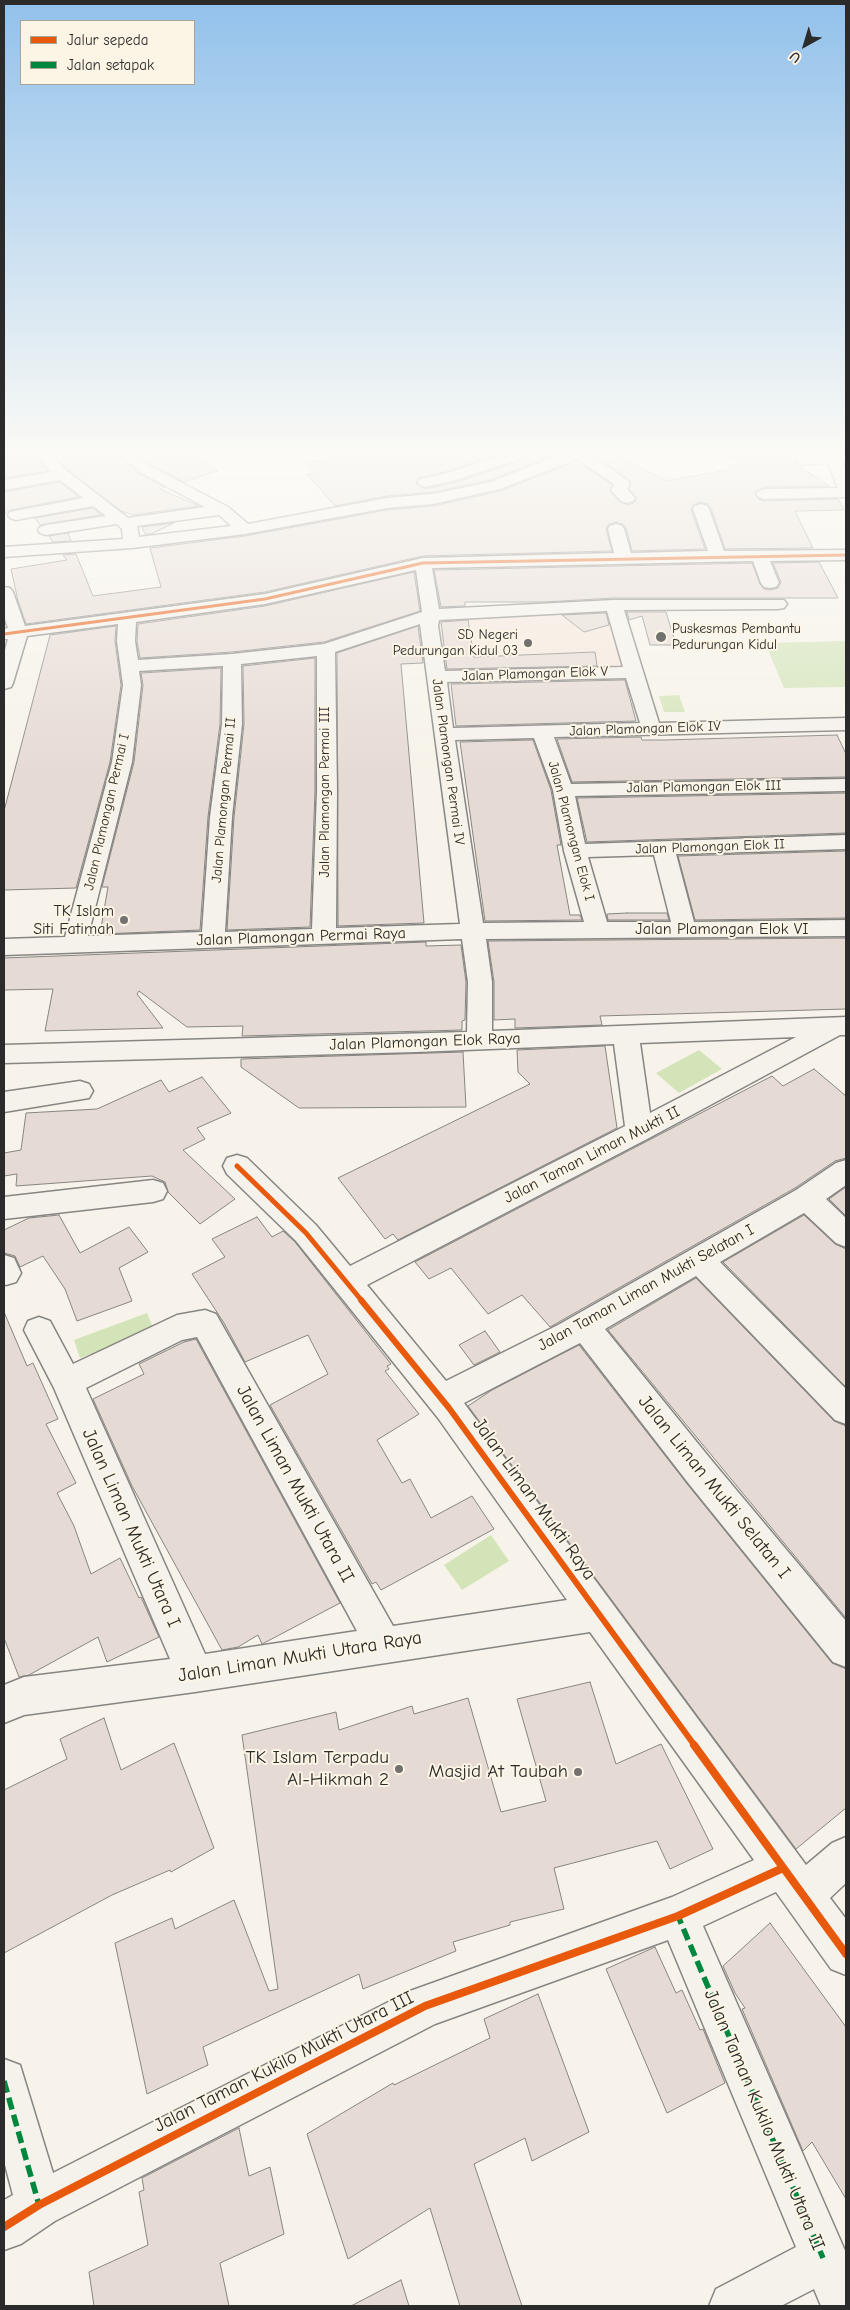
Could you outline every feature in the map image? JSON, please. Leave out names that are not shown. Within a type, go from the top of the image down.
[{"type":"street","points":[[11,634],[128,616],[266,599],[344,583],[423,563],[431,563]]},
{"type":"street","name":"Jalan Plamongan Permai IV","points":[[423,563],[430,615],[429,626],[480,982],[479,1041]]},
{"type":"street","points":[[762,563],[770,583]]},
{"type":"street","points":[[4,592],[11,634],[4,684]]},
{"type":"street","points":[[130,666],[232,660],[326,649],[430,615],[614,605],[778,604]]},
{"type":"street","points":[[614,605],[651,728]]},
{"type":"street","name":"Jalan Plamongan Permai I","points":[[74,946],[122,762],[132,685],[126,641],[128,616]]},
{"type":"street","name":"Jalan Plamongan Permai III","points":[[324,935],[327,790],[326,649]]},
{"type":"street","name":"Jalan Plamongan Permai II","points":[[213,940],[221,817],[232,724],[232,660]]},
{"type":"street","name":"Jalan Plamongan Elok V","points":[[436,677],[634,672]]},
{"type":"street","name":"Jalan Plamongan Elok IV","points":[[444,734],[846,724]]},
{"type":"street","name":"Jalan Plamongan Elok I","points":[[542,733],[563,790],[575,851],[598,930]]},
{"type":"street","name":"Jalan Plamongan Elok III","points":[[563,790],[846,785]]},
{"type":"street","name":"Jalan Plamongan Elok II","points":[[575,851],[846,842]]},
{"type":"street","points":[[664,849],[684,929]]},
{"type":"street","name":"Jalan Plamongan Elok VI","points":[[598,930],[846,928]]},
{"type":"street","name":"Jalan Plamongan Permai Raya","points":[[4,947],[74,946],[324,935],[598,930]]},
{"type":"street","name":"Jalan Plamongan Elok Raya","points":[[4,1054],[479,1041],[842,1026]]},
{"type":"street","name":"Jalan Taman Liman Mukti II","points":[[346,1282],[842,1026]]},
{"type":"street","points":[[626,1036],[639,1131]]},
{"type":"street","points":[[4,1102],[80,1091]]},
{"type":"street","name":"Jalan Liman Mukti Raya","points":[[237,1166],[306,1233],[442,1399],[846,1954]]},
{"type":"street","name":"Jalan Taman Liman Mukti Selatan I","points":[[442,1399],[584,1325],[806,1198],[846,1171]]},
{"type":"street","points":[[4,1208],[153,1191]]},
{"type":"street","points":[[806,1198],[846,1235]]},
{"type":"street","points":[[699,1259],[846,1410]]},
{"type":"street","name":"Jalan Liman Mukti Utara II","points":[[67,1382],[177,1328],[205,1323],[384,1645]]},
{"type":"street","name":"Jalan Liman Mukti Selatan I","points":[[584,1325],[701,1473],[846,1649]]},
{"type":"street","name":"Jalan Liman Mukti Utara I","points":[[39,1330],[67,1382],[196,1674]]},
{"type":"street","name":"Jalan Liman Mukti Utara Raya","points":[[4,1704],[24,1696],[196,1674],[598,1613]]},
{"type":"street","name":"Jalan Taman Kukilo Mukti Utara III","points":[[21,2216],[425,2006],[678,1916],[793,1881],[846,1856]]},
{"type":"street","name":"Jalan Taman Kukilo Mukti Utara II","points":[[678,1916],[823,2258],[733,2306]]},
{"type":"street","points":[[4,2081],[21,2216]]},
{"type":"street","points":[[823,2258],[845,2306]]},
{"type":"shaded area","name":"SD Negeri Pedurungan Kidul 03","points":[[608,609],[623,669],[443,675],[435,617]]},
{"type":"green space","points":[[846,641],[846,687],[784,688],[765,643]]},
{"type":"green space","points":[[679,695],[685,712],[664,712],[659,696]]},
{"type":"green space","points":[[699,1050],[722,1069],[679,1093],[656,1073]]},
{"type":"green space","points":[[147,1313],[154,1330],[80,1358],[74,1340]]},
{"type":"green space","points":[[491,1535],[509,1561],[462,1590],[444,1565]]},
{"type":"building","points":[[50,563],[80,563],[93,596],[161,587],[154,563],[393,563],[265,592],[26,624],[18,601],[11,569]]},
{"type":"building","points":[[752,563],[760,584],[764,589],[770,590],[778,588],[781,582],[773,563],[819,563],[838,598],[614,598],[544,602],[465,602],[465,606],[441,607],[434,570]]},
{"type":"building","points":[[414,572],[420,611],[324,642],[232,652],[140,658],[137,641],[138,624],[265,606]]},
{"type":"building","points":[[627,612],[666,612],[676,645],[650,645],[642,616],[629,620]]},
{"type":"building","points":[[606,613],[609,625],[584,632],[562,615]]},
{"type":"building","points":[[468,620],[474,657],[595,652],[597,666],[447,669],[441,622]]},
{"type":"building","points":[[116,626],[115,641],[121,685],[110,762],[76,888],[4,890],[4,811],[50,635]]},
{"type":"building","points":[[418,626],[423,663],[401,664],[424,923],[338,926],[337,653]]},
{"type":"building","points":[[315,658],[315,791],[310,927],[227,930],[234,817],[244,724],[243,666]]},
{"type":"building","points":[[221,668],[220,724],[208,817],[200,930],[100,934],[108,887],[102,887],[134,762],[143,685],[141,673]]},
{"type":"building","points":[[625,680],[636,721],[456,726],[451,684]]},
{"type":"building","points":[[837,735],[846,754],[846,777],[572,782],[557,739],[641,737],[642,740],[664,740]]},
{"type":"building","points":[[533,740],[551,790],[561,845],[557,845],[570,915],[580,915],[582,920],[485,921],[460,742]]},
{"type":"building","points":[[846,793],[846,833],[587,842],[577,798]]},
{"type":"building","points":[[846,851],[846,918],[695,920],[678,856]]},
{"type":"building","points":[[667,913],[669,920],[608,920],[607,914]]},
{"type":"building","points":[[846,938],[846,1009],[600,1016],[602,1025],[515,1028],[515,1019],[494,1020],[494,982],[488,941]]},
{"type":"building","points":[[426,942],[426,946],[461,945],[466,982],[465,1020],[462,1021],[462,1030],[242,1036],[243,1026],[187,1027],[139,991],[137,994],[163,1028],[45,1031],[53,989],[4,990],[4,958]]},
{"type":"building","points":[[605,1046],[617,1128],[398,1240],[393,1234],[385,1239],[338,1178],[530,1084],[518,1072],[517,1050]]},
{"type":"building","points":[[463,1052],[466,1107],[299,1108],[241,1067],[241,1059]]},
{"type":"building","points":[[814,1069],[846,1096],[846,1158],[835,1161],[795,1188],[550,1327],[522,1295],[488,1314],[451,1268],[429,1279],[415,1262],[772,1076],[783,1086]]},
{"type":"building","points":[[202,1077],[231,1113],[197,1128],[205,1139],[183,1150],[235,1199],[200,1224],[168,1192],[165,1182],[152,1176],[16,1186],[17,1174],[4,1176],[4,1153],[21,1150],[26,1113],[97,1109],[161,1080],[169,1092]]},
{"type":"building","points":[[846,1187],[846,1216],[829,1199]]},
{"type":"building","points":[[59,1215],[80,1253],[129,1227],[148,1252],[119,1268],[132,1301],[77,1321],[65,1289],[43,1256],[20,1267],[15,1256],[4,1253],[4,1230],[29,1218]]},
{"type":"building","points":[[804,1215],[835,1244],[846,1249],[846,1387],[723,1262]]},
{"type":"building","points":[[257,1217],[272,1237],[283,1231],[295,1242],[391,1364],[387,1366],[389,1369],[385,1371],[419,1414],[377,1440],[402,1483],[410,1479],[431,1518],[472,1496],[494,1529],[381,1590],[376,1582],[372,1584],[270,1405],[328,1374],[308,1335],[245,1362],[224,1323],[192,1274],[225,1257],[212,1239]]},
{"type":"building","points":[[696,1278],[834,1421],[846,1426],[846,1618],[608,1330]]},
{"type":"building","points":[[4,1312],[27,1366],[33,1363],[58,1419],[46,1424],[76,1483],[57,1493],[74,1526],[91,1574],[120,1558],[139,1598],[141,1597],[159,1637],[107,1662],[98,1637],[29,1675],[19,1677],[4,1638]]},
{"type":"building","points":[[485,1331],[500,1352],[474,1365],[459,1345]]},
{"type":"building","points":[[196,1339],[340,1603],[262,1644],[258,1635],[238,1647],[222,1650],[132,1486],[93,1399],[144,1374],[139,1364],[184,1342]]},
{"type":"building","points":[[579,1345],[688,1485],[832,1663],[846,1669],[846,1808],[796,1849],[468,1406],[492,1390]]},
{"type":"building","points":[[590,1682],[616,1764],[661,1744],[713,1849],[670,1869],[657,1841],[554,1868],[564,1909],[510,1922],[510,1925],[453,1942],[456,1951],[363,1989],[359,1974],[203,2047],[208,2065],[147,2094],[115,1943],[172,1918],[175,1929],[234,1900],[269,1991],[278,1989],[242,1735],[336,1712],[339,1730],[412,1706],[414,1714],[468,1698],[501,1812],[546,1801],[517,1699]]},
{"type":"building","points":[[104,1718],[121,1770],[174,1743],[214,1848],[171,1872],[170,1870],[112,1895],[4,1953],[4,1790],[67,1759],[60,1739]]},
{"type":"building","points":[[770,1923],[846,2027],[846,2199],[812,2142],[803,2151],[742,2009],[745,2008],[735,1993],[723,1966]]},
{"type":"building","points":[[655,1947],[676,1993],[682,1990],[700,2030],[703,2029],[725,2083],[667,2113],[606,1969]]},
{"type":"building","points":[[538,1994],[589,2132],[532,2161],[525,2138],[474,2164],[522,2306],[460,2306],[430,2208],[348,2259],[307,2134],[393,2083],[394,2085],[490,2038],[484,2019]]},
{"type":"building","points":[[239,2128],[249,2176],[270,2167],[284,2234],[220,2263],[229,2306],[94,2306],[89,2272],[148,2245],[139,2192],[144,2190],[142,2178]]},
{"type":"building","points":[[401,2280],[409,2306],[351,2306]]},
{"type":"marked path","points":[[681,1914],[678,1916],[823,2258]]},
{"type":"marked path","points":[[4,2081],[39,2205]]},
{"type":"cycle path","points":[[4,634],[265,599],[423,563],[431,563]]},
{"type":"cycle path","points":[[237,1166],[306,1233],[449,1408],[846,1954]]},
{"type":"cycle path","points":[[4,2227],[39,2205],[425,2006],[678,1916],[783,1868]]},
{"type":"place","name":"Puskesmas Pembantu Pedurungan Kidul","points":[[661,637]]},
{"type":"place","name":"SD Negeri Pedurungan Kidul 03","points":[[528,643]]},
{"type":"place","name":"TK Islam Siti Fatimah","points":[[124,920]]},
{"type":"place","name":"TK Islam Terpadu Al-Hikmah 2","points":[[399,1769]]},
{"type":"place","name":"Masjid At Taubah","points":[[578,1772]]}]
